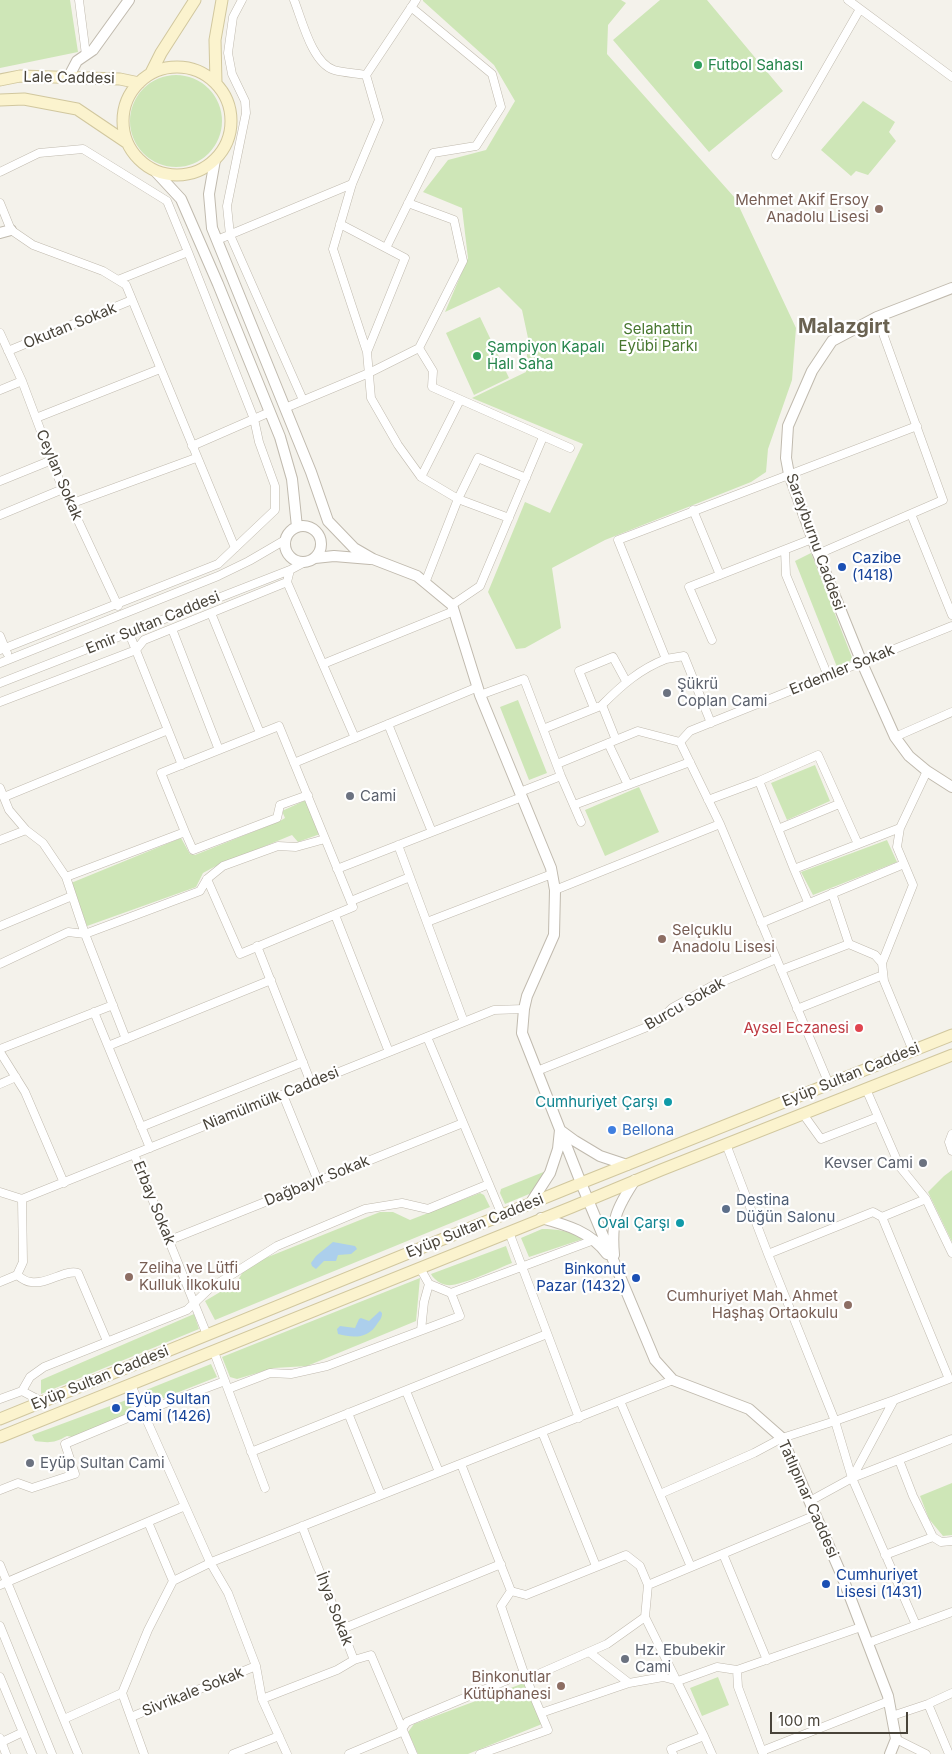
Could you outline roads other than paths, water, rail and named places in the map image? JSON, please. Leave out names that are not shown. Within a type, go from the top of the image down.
[{"type":"main road","points":[[151,74],[161,53],[195,0]]},
{"type":"main road","points":[[216,83],[216,40],[222,0]]},
{"type":"main road","points":[[164,68],[185,68],[205,74],[216,83],[226,97],[231,113],[231,130],[225,146],[215,160],[202,170],[187,175],[171,176],[156,172],[138,159],[126,142],[123,126],[124,110],[129,95],[139,83],[151,74],[164,68]]},
{"type":"main road","name":"Lale Caddesi","points":[[0,80],[20,76],[120,79],[139,83]]},
{"type":"main road","name":"Lale Caddesi","points":[[0,100],[24,99],[77,109],[126,142]]},
{"type":"main road","name":"Eyüp Sultan Caddesi","points":[[0,1419],[627,1164],[952,1035]]},
{"type":"main road","name":"Eyüp Sultan Caddesi","points":[[2,1437],[635,1180],[952,1055]]},
{"type":"street","points":[[79,0],[86,55]]},
{"type":"street","points":[[68,78],[77,61],[93,50],[129,0]]},
{"type":"street","points":[[242,0],[233,17],[228,53],[232,74],[245,101],[246,113],[227,206],[230,235],[303,400]]},
{"type":"street","points":[[294,0],[316,55],[324,65],[334,70],[366,74]]},
{"type":"street","points":[[848,0],[952,77]]},
{"type":"street","points":[[386,248],[433,153],[476,146],[501,107],[492,74],[414,3],[366,74],[379,120],[352,184],[333,249],[367,352],[371,398],[398,445],[421,477],[458,499],[509,518]]},
{"type":"street","points":[[776,155],[860,9]]},
{"type":"street","points":[[0,172],[40,153],[83,149],[167,201],[254,419],[259,442],[275,486],[275,510],[218,564],[2,649]]},
{"type":"street","points":[[215,160],[209,194],[212,228],[285,408],[328,521],[354,548],[373,559],[416,576],[453,608],[479,691],[552,874],[555,890],[554,934],[527,996],[522,1033],[614,1264]]},
{"type":"street","points":[[156,172],[181,199],[218,284],[280,437],[292,479],[296,527]]},
{"type":"street","points":[[217,240],[352,184]]},
{"type":"street","points":[[0,202],[11,230],[33,245],[103,271],[126,285],[196,458],[235,548]]},
{"type":"street","points":[[285,408],[369,373],[419,348],[463,261],[454,220],[408,203]]},
{"type":"street","points":[[340,224],[405,258],[367,352]]},
{"type":"street","points":[[0,233],[11,230]]},
{"type":"street","points":[[118,280],[188,252]]},
{"type":"street","name":"Sarayburnu Caddesi","points":[[952,288],[877,316],[832,341],[812,371],[788,426],[786,458],[789,474],[812,540],[862,663],[895,737],[909,756],[927,771],[952,787]]},
{"type":"street","name":"Okutan Sokak","points":[[8,351],[132,300]]},
{"type":"street","points":[[877,316],[943,500]]},
{"type":"street","name":"Ceylan Sokak","points":[[0,333],[22,381],[63,489],[122,615]]},
{"type":"street","points":[[419,348],[432,371],[432,387],[570,448]]},
{"type":"street","points":[[36,418],[160,369]]},
{"type":"street","points":[[0,390],[22,381]]},
{"type":"street","points":[[421,477],[460,400]]},
{"type":"street","points":[[192,446],[270,412]]},
{"type":"street","points":[[666,659],[618,540],[917,426]]},
{"type":"street","points":[[323,664],[453,608],[480,586],[543,436]]},
{"type":"street","points":[[70,504],[196,458]]},
{"type":"street","points":[[425,582],[458,499],[478,458],[526,478]]},
{"type":"street","points":[[0,481],[52,460]]},
{"type":"street","points":[[0,515],[63,489]]},
{"type":"street","points":[[818,554],[952,496]]},
{"type":"street","points":[[693,510],[720,575]]},
{"type":"street","points":[[911,514],[952,615]]},
{"type":"street","points":[[315,558],[321,547],[321,540],[328,521]]},
{"type":"street","points":[[321,540],[314,530],[309,527],[296,527],[291,530],[285,540],[286,552],[299,562],[334,556],[373,559]]},
{"type":"street","name":"Emir Sultan Caddesi","points":[[0,663],[218,576],[285,540]]},
{"type":"street","points":[[712,640],[690,587],[812,540]]},
{"type":"street","points":[[785,550],[786,575],[828,676]]},
{"type":"street","name":"Emir Sultan Caddesi","points":[[0,683],[290,570],[305,562]]},
{"type":"street","points":[[290,570],[287,582],[355,738]]},
{"type":"street","points":[[0,702],[136,650],[144,640],[287,582]]},
{"type":"street","points":[[211,613],[260,734]]},
{"type":"street","name":"Erdemler Sokak","points":[[680,742],[690,731],[952,626]]},
{"type":"street","points":[[172,629],[219,750]]},
{"type":"street","points":[[129,633],[182,765]]},
{"type":"street","points":[[0,636],[2,649],[9,659]]},
{"type":"street","points":[[543,729],[598,706],[626,681],[650,665],[666,659],[684,656],[711,723]]},
{"type":"street","points":[[626,681],[613,657],[579,671],[598,706],[628,786]]},
{"type":"street","points":[[294,763],[388,724],[479,691],[524,679],[556,764],[581,822]]},
{"type":"street","points":[[895,737],[952,712]]},
{"type":"street","points":[[388,724],[432,832]]},
{"type":"street","points":[[207,879],[240,954],[353,907],[308,795],[279,726],[161,773],[193,850],[277,818],[280,805],[308,795]]},
{"type":"street","points":[[4,796],[168,730]]},
{"type":"street","points":[[556,764],[638,731],[680,742],[720,824],[829,1084]]},
{"type":"street","points":[[708,800],[759,781],[818,755],[858,844]]},
{"type":"street","points":[[574,805],[690,762]]},
{"type":"street","points":[[913,1051],[884,981],[882,963],[913,885],[897,847],[900,828],[927,771]]},
{"type":"street","points":[[337,868],[432,832],[521,795],[561,776]]},
{"type":"street","points":[[759,781],[808,902]]},
{"type":"street","points":[[0,788],[9,810],[26,830],[43,843],[66,878],[84,934],[126,1039]]},
{"type":"street","points":[[778,828],[839,804]]},
{"type":"street","points":[[555,890],[720,824]]},
{"type":"street","points":[[794,869],[900,828]]},
{"type":"street","points":[[0,840],[26,830]]},
{"type":"street","points":[[66,878],[186,832]]},
{"type":"street","points":[[0,964],[68,932],[84,934],[200,891],[207,879],[223,866],[278,846],[296,847],[325,839]]},
{"type":"street","points":[[398,845],[464,1022]]},
{"type":"street","points":[[761,923],[904,864]]},
{"type":"street","points":[[427,922],[552,874]]},
{"type":"street","points":[[351,901],[410,877]]},
{"type":"street","points":[[832,893],[849,944]]},
{"type":"street","points":[[0,926],[72,896]]},
{"type":"street","points":[[335,914],[389,1052]]},
{"type":"street","points":[[781,970],[849,944],[875,955],[882,963]]},
{"type":"street","points":[[257,946],[311,1083]]},
{"type":"street","name":"Burcu Sokak","points":[[537,1071],[657,1023],[672,1008],[712,986],[776,958]]},
{"type":"street","points":[[797,1009],[883,975]]},
{"type":"street","points":[[108,1046],[271,980]]},
{"type":"street","points":[[64,1183],[25,1092],[0,1051],[113,1005]]},
{"type":"street","name":"Niamülmülk Caddesi","points":[[22,1199],[494,1010],[524,1009]]},
{"type":"street","points":[[94,1012],[150,1148]]},
{"type":"street","points":[[427,1037],[502,1215]]},
{"type":"street","points":[[141,1127],[303,1062]]},
{"type":"street","points":[[0,1084],[16,1077]]},
{"type":"street","points":[[866,1089],[900,1167],[926,1199],[952,1253]]},
{"type":"street","points":[[282,1094],[318,1181]]},
{"type":"street","points":[[803,1114],[821,1139],[878,1117]]},
{"type":"street","name":"Dağbayır Sokak","points":[[170,1240],[463,1123]]},
{"type":"street","points":[[560,1130],[575,1142],[600,1156],[627,1164]]},
{"type":"street","points":[[530,1204],[550,1173],[558,1150],[560,1130]]},
{"type":"street","points":[[952,1134],[949,1142],[952,1151]]},
{"type":"street","points":[[726,1144],[835,1421],[852,1478],[916,1625]]},
{"type":"street","name":"Erbay Sokak","points":[[134,1154],[207,1335]]},
{"type":"street","points":[[614,1264],[613,1223],[622,1201],[635,1180]]},
{"type":"street","points":[[0,1399],[22,1391],[30,1377],[44,1367],[187,1310],[209,1289],[277,1246],[365,1209],[402,1203],[428,1209],[489,1184]]},
{"type":"street","points":[[0,1192],[22,1199],[23,1262],[17,1276]]},
{"type":"street","points":[[882,1217],[926,1199]]},
{"type":"street","points":[[660,1494],[754,1453],[782,1438],[951,1381],[882,1217],[873,1212],[768,1254]]},
{"type":"street","points":[[541,1218],[587,1234],[601,1245],[614,1264]]},
{"type":"street","points":[[509,1232],[579,1418]]},
{"type":"street","points":[[428,1284],[451,1293],[594,1240]]},
{"type":"street","name":"Tatlıpınar Caddesi","points":[[614,1264],[655,1360],[673,1380],[749,1409],[782,1438],[862,1627],[889,1701],[896,1740]]},
{"type":"street","points":[[420,1268],[428,1284],[421,1330]]},
{"type":"street","points":[[0,1282],[17,1276],[30,1282],[44,1282],[72,1272],[78,1274],[107,1342]]},
{"type":"street","points":[[228,1389],[270,1374],[291,1374],[327,1366],[460,1316],[451,1293]]},
{"type":"street","points":[[251,1452],[547,1334]]},
{"type":"street","points":[[214,1352],[264,1488]]},
{"type":"street","points":[[144,1754],[122,1693],[148,1630],[173,1581],[210,1562],[673,1380]]},
{"type":"street","points":[[0,1490],[18,1482],[32,1488],[76,1474],[65,1444],[142,1412],[225,1381]]},
{"type":"street","points":[[131,1385],[210,1562],[228,1593],[256,1666],[262,1699],[287,1754]]},
{"type":"street","points":[[406,1390],[439,1472]]},
{"type":"street","points":[[22,1391],[43,1402]]},
{"type":"street","points":[[852,1478],[894,1400]]},
{"type":"street","points":[[620,1401],[691,1567]]},
{"type":"street","points":[[348,1413],[381,1495]]},
{"type":"street","points":[[542,1432],[596,1566]]},
{"type":"street","points":[[810,1501],[852,1478],[952,1439]]},
{"type":"street","points":[[899,1460],[913,1496],[933,1537],[941,1542],[952,1541]]},
{"type":"street","points":[[461,1464],[502,1564],[510,1591],[501,1606],[522,1674],[548,1730],[480,1754]]},
{"type":"street","points":[[3,1583],[184,1506]]},
{"type":"street","points":[[648,1585],[816,1515]]},
{"type":"street","points":[[148,1522],[173,1581]]},
{"type":"street","name":"İhya Sokak","points":[[302,1526],[354,1660],[371,1655],[404,1725],[412,1754]]},
{"type":"street","points":[[885,1555],[933,1537]]},
{"type":"street","points":[[723,1554],[767,1660]]},
{"type":"street","points":[[510,1591],[526,1595],[626,1555],[640,1566],[648,1585],[645,1616],[712,1754]]},
{"type":"street","points":[[342,1629],[502,1564]]},
{"type":"street","points":[[0,1565],[3,1583],[78,1754]]},
{"type":"street","points":[[868,1643],[952,1612]]},
{"type":"street","points":[[349,1754],[399,1733],[404,1725],[522,1674],[536,1675],[607,1644],[645,1616]]},
{"type":"street","points":[[0,1626],[52,1754]]},
{"type":"street","points":[[541,1713],[629,1683],[662,1677],[678,1681],[717,1667],[737,1670],[862,1627]]},
{"type":"street","points":[[589,1652],[629,1683]]},
{"type":"street","points":[[262,1699],[336,1670],[354,1660]]},
{"type":"street","name":"Sivrikale Sokak","points":[[131,1717],[256,1666]]},
{"type":"street","points":[[737,1670],[738,1688],[763,1752],[889,1701]]},
{"type":"street","points":[[0,1677],[32,1754]]},
{"type":"street","points":[[64,1719],[122,1693]]},
{"type":"street","points":[[892,1716],[928,1704],[952,1693]]},
{"type":"street","points":[[928,1704],[948,1754]]},
{"type":"street","points":[[6,1754],[0,1741],[23,1732]]},
{"type":"street","points":[[233,1754],[278,1736]]},
{"type":"street","points":[[672,1751],[704,1736]]},
{"type":"street","points":[[890,1754],[896,1740],[926,1754]]},
{"type":"water","points":[[333,1242],[355,1246],[357,1249],[351,1254],[338,1255],[336,1261],[324,1261],[316,1269],[311,1263],[316,1256]]},
{"type":"water","points":[[380,1311],[382,1313],[381,1319],[365,1335],[355,1337],[338,1334],[337,1329],[340,1326],[355,1328],[359,1319],[369,1321]]},
{"type":"place","name":"Futbol Sahası","points":[[698,65]]},
{"type":"place","name":"Mehmet Akif Ersoy Anadolu Lisesi","points":[[879,209]]},
{"type":"place","name":"Şampiyon Kapalı Halı Saha","points":[[477,356]]},
{"type":"place","name":"Cazibe (1418)","points":[[842,567]]},
{"type":"place","name":"Şükrü Coplan Cami","points":[[667,693]]},
{"type":"place","name":"Cami","points":[[350,796]]},
{"type":"place","name":"Selçuklu Anadolu Lisesi","points":[[662,939]]},
{"type":"place","name":"Aysel Eczanesi","points":[[859,1028]]},
{"type":"place","name":"Cumhuriyet Çarşı","points":[[668,1102]]},
{"type":"place","name":"Bellona","points":[[612,1130]]},
{"type":"place","name":"Kevser Cami","points":[[923,1163]]},
{"type":"place","name":"Destina Düğün Salonu","points":[[726,1209]]},
{"type":"place","name":"Oval Çarşı","points":[[680,1223]]},
{"type":"place","name":"Zeliha ve Lütfi Kulluk İlkokulu","points":[[129,1277]]},
{"type":"place","name":"Binkonut Pazar (1432)","points":[[636,1278]]},
{"type":"place","name":"Cumhuriyet Mah. Ahmet Haşhaş Ortaokulu","points":[[848,1305]]},
{"type":"place","name":"Eyüp Sultan Cami (1426)","points":[[116,1408]]},
{"type":"place","name":"Eyüp Sultan Cami","points":[[30,1463]]},
{"type":"place","name":"Cumhuriyet Lisesi (1431)","points":[[826,1584]]},
{"type":"place","name":"Hz. Ebubekir Cami","points":[[625,1659]]},
{"type":"place","name":"Binkonutlar Kütüphanesi","points":[[561,1686]]},
{"type":"district","name":"Malazgirt","points":[[844,327]]},
{"type":"park label","name":"Selahattin Eyübi Parkı","points":[[658,338]]}]
